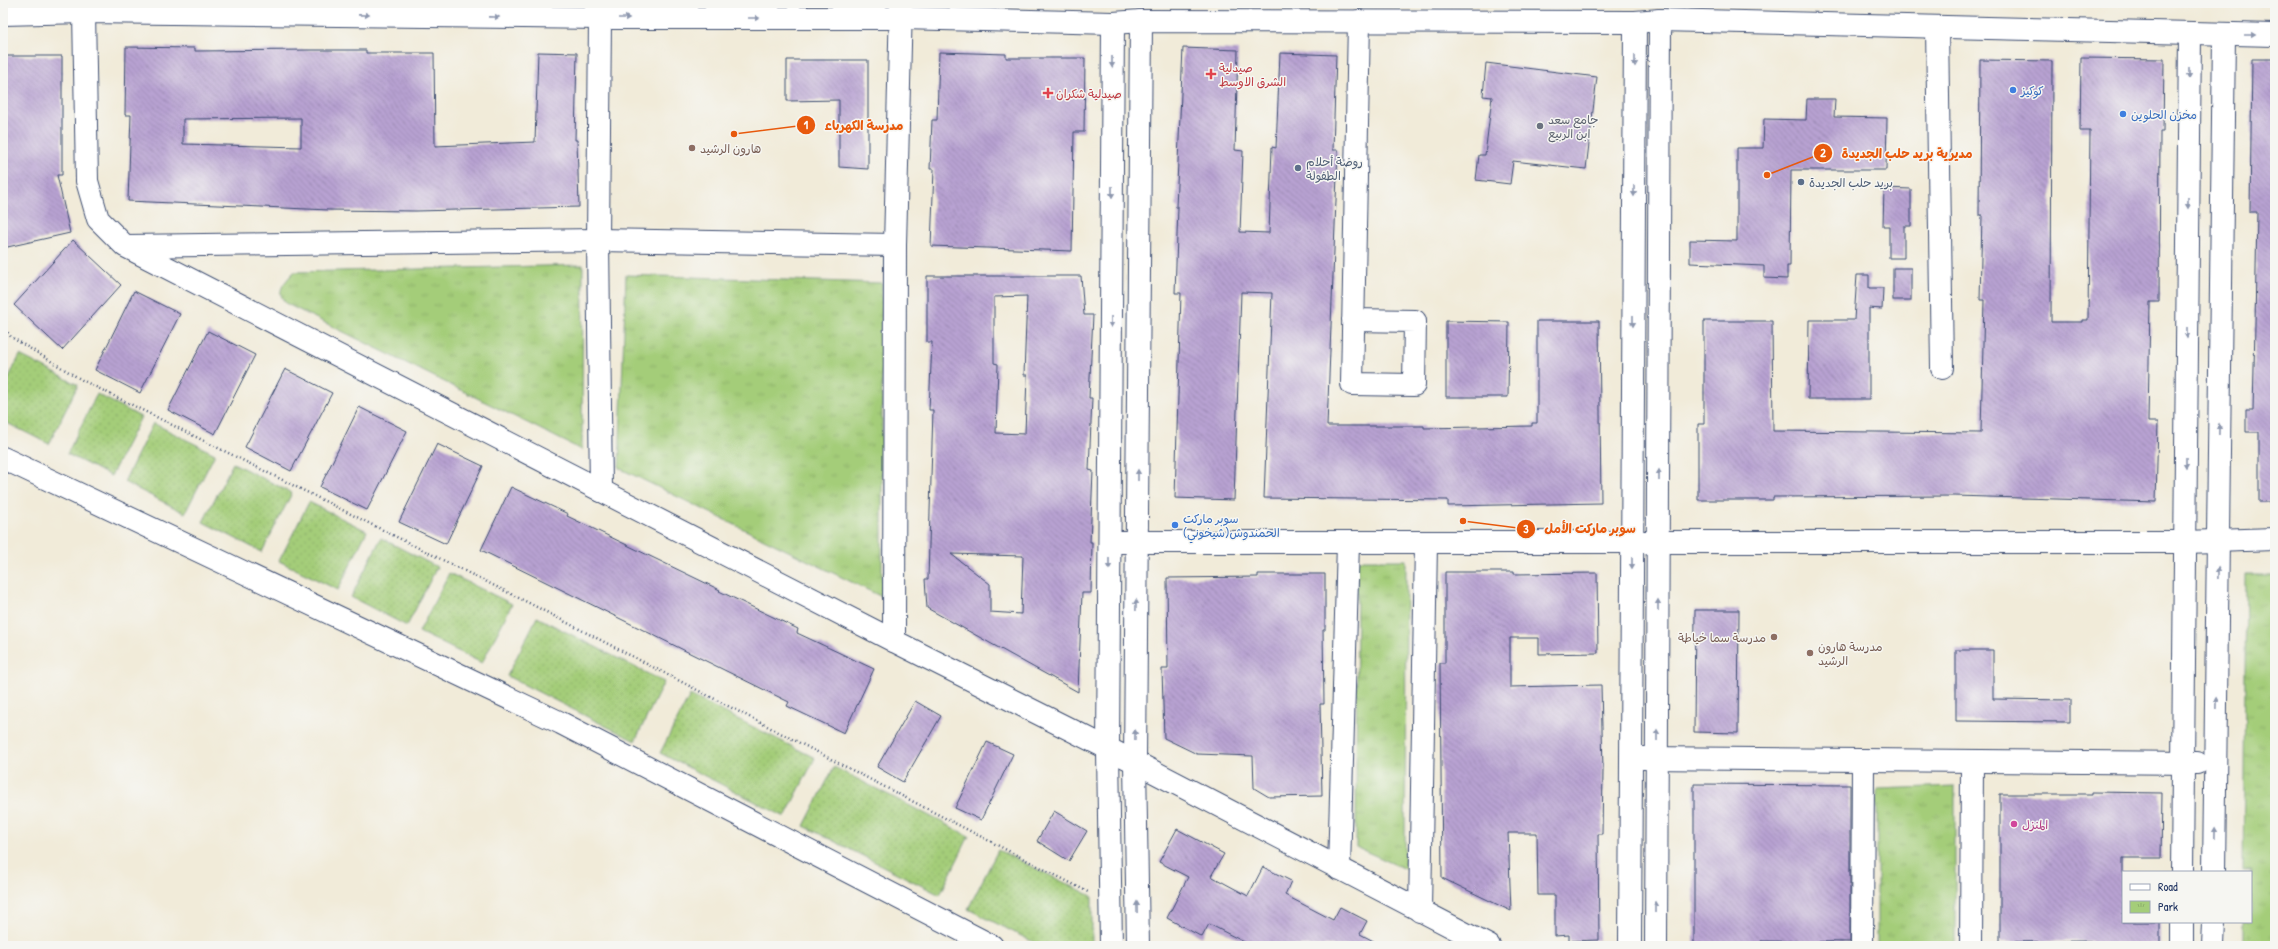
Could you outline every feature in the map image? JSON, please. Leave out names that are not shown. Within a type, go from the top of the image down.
[{"type":"street","points":[[3,14],[80,8],[600,18],[901,11],[1113,23],[1141,21],[1635,22],[1660,20],[2275,35]]},
{"type":"street","points":[[80,8],[87,181],[98,220],[125,246],[894,641],[1108,750],[1135,762],[1489,946]]},
{"type":"street","points":[[894,641],[895,245],[901,11]]},
{"type":"street","points":[[600,18],[598,240],[601,491]]},
{"type":"street","points":[[1656,946],[1660,20]]},
{"type":"street","points":[[1138,946],[1135,762],[1141,21]]},
{"type":"street","points":[[1353,320],[1359,21]]},
{"type":"street","points":[[1630,946],[1635,22]]},
{"type":"street","points":[[1111,946],[1108,750],[1113,23]]},
{"type":"street","points":[[1938,27],[1942,368]]},
{"type":"street","points":[[2182,871],[2190,34]]},
{"type":"street","points":[[2214,871],[2224,34]]},
{"type":"street","points":[[125,246],[598,240],[895,245]]},
{"type":"street","points":[[3,458],[561,723],[992,946]]},
{"type":"street","points":[[1110,542],[2185,542],[2218,540],[2275,540]]},
{"type":"street","points":[[1339,869],[1348,542]]},
{"type":"street","points":[[1420,911],[1426,542]]},
{"type":"street","points":[[1631,758],[2216,763]]},
{"type":"street","points":[[1862,946],[1863,760]]},
{"type":"street","points":[[1971,946],[1972,761]]},
{"type":"street","points":[[2182,923],[2182,946]]},
{"type":"street","points":[[2213,946],[2214,923]]},
{"type":"path","points":[[3,326],[12,337],[82,380],[527,602],[1110,904]]},
{"type":"green space","points":[[583,265],[582,450],[287,304],[281,295],[284,284],[294,272]]},
{"type":"green space","points":[[626,275],[882,283],[882,597],[619,468]]},
{"type":"green space","points":[[20,355],[78,385],[49,444],[3,421],[3,389]]},
{"type":"green space","points":[[97,394],[141,417],[111,476],[67,454]]},
{"type":"green space","points":[[153,423],[215,454],[185,513],[124,482]]},
{"type":"green space","points":[[233,463],[292,493],[262,552],[203,522]]},
{"type":"green space","points":[[309,502],[367,531],[338,590],[279,561]]},
{"type":"green space","points":[[381,538],[437,567],[407,626],[351,597]]},
{"type":"green space","points":[[1357,560],[1406,560],[1405,869],[1356,847]]},
{"type":"green space","points":[[449,573],[512,604],[482,663],[419,632]]},
{"type":"green space","points":[[2246,575],[2275,575],[2275,946],[2243,946],[2243,923],[2252,923],[2252,871],[2243,871]]},
{"type":"green space","points":[[537,617],[664,682],[635,741],[507,676]]},
{"type":"green space","points":[[690,695],[815,758],[785,817],[660,753]]},
{"type":"green space","points":[[834,767],[969,836],[940,895],[804,826]]},
{"type":"green space","points":[[1955,786],[1955,946],[1877,946],[1877,789]]},
{"type":"green space","points":[[998,850],[1092,896],[1092,946],[1041,946],[968,909]]},
{"type":"building","points":[[126,47],[195,48],[195,51],[366,50],[366,53],[434,53],[435,146],[535,142],[538,52],[577,53],[575,140],[577,140],[579,207],[416,211],[329,210],[128,201],[131,115],[125,115]],"holes":[[[301,118],[301,147],[183,144],[183,119]]]},
{"type":"building","points":[[1183,48],[1238,50],[1235,150],[1243,151],[1240,232],[1269,233],[1272,147],[1276,148],[1280,53],[1336,55],[1333,150],[1338,150],[1327,426],[1424,426],[1424,428],[1532,426],[1532,423],[1537,423],[1537,321],[1599,321],[1601,503],[1448,506],[1448,500],[1264,498],[1272,293],[1241,292],[1234,500],[1175,498],[1181,293],[1175,293],[1178,207],[1176,207]]},
{"type":"building","points":[[939,52],[1006,54],[1006,58],[1085,58],[1084,132],[1074,132],[1072,251],[931,246],[934,169],[930,169],[932,120],[937,120]]},
{"type":"building","points":[[3,56],[62,56],[62,175],[57,175],[70,233],[3,248]]},
{"type":"building","points":[[2081,58],[2164,59],[2163,132],[2160,132],[2159,302],[2150,302],[2148,422],[2158,422],[2156,502],[1955,496],[1773,497],[1773,500],[1698,500],[1698,424],[1704,424],[1704,321],[1772,321],[1773,431],[1981,433],[1984,300],[1980,300],[1982,215],[1979,215],[1980,60],[2052,61],[2051,322],[2082,322],[2082,320],[2088,320],[2090,131],[2080,131]]},
{"type":"building","points":[[2252,59],[2275,59],[2275,502],[2259,502],[2259,432],[2246,432],[2246,410],[2253,410],[2257,212],[2250,212]]},
{"type":"building","points":[[787,60],[868,60],[868,169],[839,167],[839,100],[787,101]]},
{"type":"building","name":"جامع سعد ابن الربيع","points":[[1486,63],[1597,77],[1586,169],[1513,161],[1510,184],[1476,180],[1479,155],[1485,155],[1492,97],[1483,96]]},
{"type":"building","points":[[1807,99],[1835,99],[1834,117],[1887,118],[1886,170],[1791,170],[1790,266],[1787,266],[1787,279],[1764,278],[1764,266],[1690,263],[1690,240],[1737,241],[1737,148],[1763,148],[1764,119],[1806,120]]},
{"type":"building","points":[[1884,188],[1911,189],[1911,226],[1904,226],[1904,258],[1889,258],[1889,226],[1883,226]]},
{"type":"building","points":[[73,240],[121,285],[62,350],[14,305]]},
{"type":"building","points":[[1893,268],[1911,268],[1911,300],[1893,300]]},
{"type":"building","points":[[1857,275],[1869,275],[1869,288],[1883,288],[1882,309],[1869,308],[1869,399],[1808,399],[1809,320],[1854,320]]},
{"type":"building","points":[[927,276],[1081,276],[1084,315],[1093,315],[1089,398],[1092,398],[1089,470],[1093,471],[1090,542],[1092,542],[1091,593],[1082,593],[1078,692],[927,608],[925,579],[928,579],[933,410],[929,410],[932,342],[927,342]],"holes":[[[1027,296],[1024,375],[1027,375],[1025,434],[996,433],[998,364],[994,363],[994,297]],[[951,554],[1023,556],[1021,614],[990,612],[990,584]]]},
{"type":"building","points":[[134,291],[180,314],[140,393],[95,370]]},
{"type":"building","points":[[1446,321],[1509,322],[1508,397],[1446,397]]},
{"type":"building","points":[[208,331],[255,355],[215,434],[168,410]]},
{"type":"building","points":[[285,369],[332,393],[291,471],[245,447]]},
{"type":"building","points":[[359,407],[407,431],[367,510],[320,487]]},
{"type":"building","points":[[437,444],[483,466],[446,544],[399,522]]},
{"type":"building","points":[[511,487],[798,629],[797,633],[874,669],[844,733],[787,706],[789,702],[481,550]]},
{"type":"building","points":[[1445,572],[1514,572],[1514,574],[1597,573],[1598,653],[1539,654],[1539,638],[1510,638],[1510,687],[1601,685],[1603,771],[1602,834],[1598,834],[1599,940],[1569,941],[1569,935],[1555,936],[1555,895],[1538,895],[1537,833],[1508,833],[1511,911],[1442,878],[1440,663],[1445,663]]},
{"type":"building","points":[[1258,574],[1325,574],[1325,630],[1323,630],[1324,704],[1320,704],[1322,796],[1269,797],[1254,788],[1253,756],[1197,754],[1164,738],[1162,669],[1168,669],[1167,578],[1258,577]]},
{"type":"building","points":[[1695,610],[1739,610],[1738,733],[1694,732]]},
{"type":"building","points":[[1956,650],[1993,650],[1993,699],[2070,700],[2070,722],[1956,721]]},
{"type":"building","points":[[915,701],[941,716],[903,782],[877,767]]},
{"type":"building","points":[[987,742],[1013,754],[981,820],[955,808]]},
{"type":"building","points":[[1694,784],[1850,785],[1850,942],[1761,941],[1761,946],[1694,946]]},
{"type":"building","points":[[2092,792],[2162,793],[2161,858],[2123,858],[2122,871],[2122,923],[2160,923],[2160,945],[2091,944],[2091,941],[2000,942],[2000,794],[2092,794]]},
{"type":"building","points":[[1054,811],[1087,831],[1069,861],[1037,841]]},
{"type":"building","points":[[1177,829],[1224,854],[1211,876],[1248,896],[1263,867],[1291,881],[1285,895],[1333,920],[1340,907],[1367,921],[1360,934],[1383,946],[1252,946],[1209,924],[1202,937],[1167,918],[1188,877],[1159,862]]},
{"type":"place","name":"صيدلية الشرق الاوسط","points":[[1211,74]]},
{"type":"place","name":"كوكيز","points":[[2013,90]]},
{"type":"place","name":"صيدلية شكران","points":[[1048,93]]},
{"type":"place","name":"مخزن الحلوين","points":[[2123,114]]},
{"type":"place","name":"جامع سعد ابن الربيع","points":[[1540,126]]},
{"type":"place","name":"مدرسة الكهرباء","points":[[734,134]]},
{"type":"place","name":"هارون الرشيد","points":[[692,148]]},
{"type":"place","name":"روضة أحلام الطفولة","points":[[1298,168]]},
{"type":"place","name":"مديرية بريد حلب الجديدة","points":[[1767,175]]},
{"type":"place","name":"بريد حلب الجديدة","points":[[1801,182]]},
{"type":"place","name":"سوبر ماركت الأمل","points":[[1463,521]]},
{"type":"place","name":"سوبر ماركت الحمندوش(شيخوني)","points":[[1175,525]]},
{"type":"place","name":"مدرسة سما خياطة","points":[[1774,637]]},
{"type":"place","name":"مدرسة هارون الرشيد","points":[[1810,653]]},
{"type":"place","name":"المنزل","points":[[2014,824]]}]
